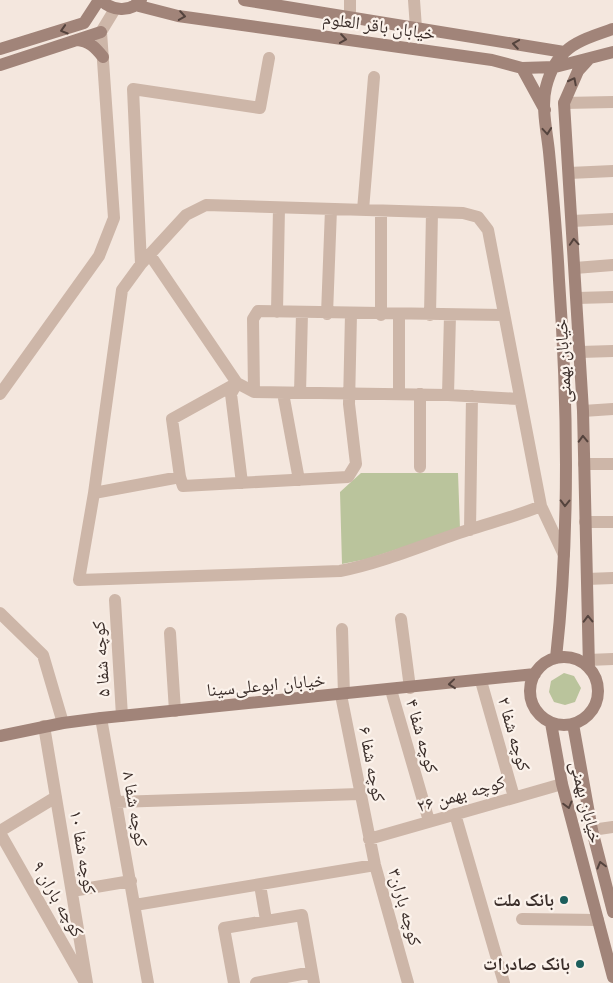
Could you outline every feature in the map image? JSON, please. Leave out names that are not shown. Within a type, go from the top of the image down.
[{"type":"street","points":[[0,50],[84,23],[100,0],[122,10],[138,3]]},
{"type":"street","name":"خیابان باقر العلوم","points":[[244,0],[286,3],[416,28],[564,52]]},
{"type":"street","points":[[350,0],[350,16]]},
{"type":"street","points":[[414,0],[416,28]]},
{"type":"street","name":"خیابان باقر العلوم","points":[[138,3],[178,16],[492,60],[522,68],[555,67],[613,52]]},
{"type":"street","points":[[0,394],[99,256],[114,218],[101,32],[115,8]]},
{"type":"street","points":[[564,52],[581,40],[613,29]]},
{"type":"street","points":[[0,65],[101,32]]},
{"type":"street","points":[[77,40],[86,41],[93,45],[103,57]]},
{"type":"street","name":"خیابان بهمنی","points":[[556,658],[564,555],[566,406],[556,222],[546,111],[546,88],[564,52]]},
{"type":"street","points":[[141,264],[133,89],[260,108],[268,58]]},
{"type":"street","name":"خیابان بهمنی","points":[[588,60],[578,71],[564,103],[583,411],[589,664]]},
{"type":"street","points":[[522,68],[546,111]]},
{"type":"street","points":[[363,210],[374,77]]},
{"type":"street","points":[[564,103],[613,102]]},
{"type":"street","points":[[569,173],[613,171]]},
{"type":"street","points":[[541,506],[508,520],[470,530],[371,565],[340,571],[79,580],[94,493],[122,290],[141,264],[186,215],[206,206],[463,213],[478,217],[488,230],[541,506],[564,555]]},
{"type":"street","points":[[277,312],[279,208]]},
{"type":"street","points":[[327,314],[331,209]]},
{"type":"street","points":[[380,314],[381,210]]},
{"type":"street","points":[[430,315],[432,212]]},
{"type":"street","points":[[572,221],[613,219]]},
{"type":"street","points":[[150,255],[237,383],[254,392],[448,394],[519,399]]},
{"type":"street","points":[[575,268],[613,266]]},
{"type":"street","points":[[577,298],[613,297]]},
{"type":"street","points":[[254,392],[253,319],[258,311],[327,314],[504,315]]},
{"type":"street","points":[[300,393],[302,313]]},
{"type":"street","points":[[237,383],[172,419],[182,486],[348,477],[356,464],[349,404],[351,314]]},
{"type":"street","points":[[399,314],[399,393]]},
{"type":"street","points":[[448,394],[450,316]]},
{"type":"street","points":[[580,352],[613,351]]},
{"type":"street","points":[[237,383],[230,394],[242,483]]},
{"type":"street","points":[[284,393],[299,480]]},
{"type":"street","points":[[420,394],[420,467]]},
{"type":"street","points":[[470,530],[472,396]]},
{"type":"street","points":[[583,411],[613,409]]},
{"type":"street","points":[[584,464],[613,464]]},
{"type":"street","points":[[94,493],[180,477]]},
{"type":"street","points":[[585,522],[613,522]]},
{"type":"street","points":[[587,579],[613,578]]},
{"type":"street","name":"کوچه شفا ۵","points":[[115,600],[122,716]]},
{"type":"street","points":[[0,614],[43,654],[63,722]]},
{"type":"street","points":[[401,619],[410,688]]},
{"type":"street","name":"کوچه شفا ۶","points":[[342,629],[342,695],[359,794],[370,840]]},
{"type":"street","points":[[170,633],[175,711]]},
{"type":"street","points":[[589,664],[598,686],[598,696],[590,714],[573,724],[551,722],[536,710],[530,692],[535,674],[542,666],[556,658],[571,658],[589,664],[613,659]]},
{"type":"street","name":"خیابان ابوعلی‌سینا","points":[[0,736],[63,722],[481,681],[535,674]]},
{"type":"street","name":"کوچه شفا ۲","points":[[481,681],[514,797]]},
{"type":"street","name":"کوچه شفا ۴","points":[[391,690],[428,821]]},
{"type":"street","name":"کوچه شفا ۸","points":[[101,718],[148,983]]},
{"type":"street","name":"خیابان بهمنی","points":[[551,722],[562,784],[613,977]]},
{"type":"street","name":"خیابان بهمنی","points":[[573,724],[592,830],[613,912]]},
{"type":"street","name":"کوچه شفا ۱۰","points":[[44,726],[86,983]]},
{"type":"street","name":"کوچه بهمن ۲۶","points":[[370,840],[428,821],[562,784]]},
{"type":"street","points":[[116,802],[359,794]]},
{"type":"street","points":[[0,832],[56,797]]},
{"type":"street","points":[[455,814],[504,983]]},
{"type":"street","points":[[592,830],[613,827]]},
{"type":"street","name":"کوچه باران ۹","points":[[0,832],[86,983]]},
{"type":"street","name":"کوچه باران۳","points":[[370,840],[375,865],[408,983]]},
{"type":"street","points":[[135,905],[375,865]]},
{"type":"street","points":[[72,891],[131,881]]},
{"type":"street","points":[[260,885],[266,920]]},
{"type":"street","points":[[234,983],[224,928],[302,915],[313,978],[256,983]]},
{"type":"street","points":[[522,919],[598,920]]},
{"type":"green space","points":[[361,473],[458,473],[460,529],[367,559],[342,564],[340,492]]},
{"type":"green space","points":[[564,673],[574,676],[581,688],[575,702],[565,705],[554,702],[549,692],[551,681]]},
{"type":"place","name":"بانک ملت","points":[[564,900]]},
{"type":"place","name":"بانک صادرات","points":[[580,964]]}]
